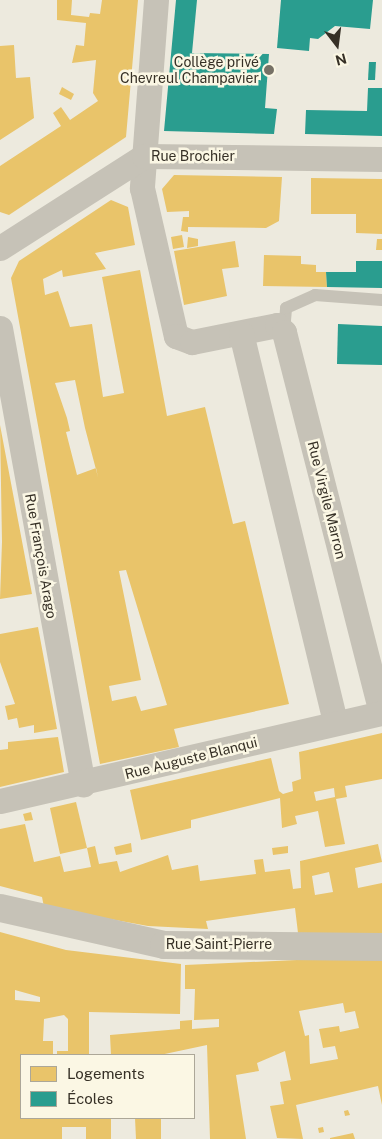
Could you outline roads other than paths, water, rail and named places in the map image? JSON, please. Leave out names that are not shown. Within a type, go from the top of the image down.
[{"type":"street","points":[[156,0],[142,188],[176,336],[192,342],[277,325],[284,332]]},
{"type":"street","name":"Rue Brochier","points":[[0,248],[144,156],[382,159]]},
{"type":"street","name":"Rue François Arago","points":[[0,328],[83,785]]},
{"type":"street","name":"Rue Virgile Marron","points":[[284,332],[382,713]]},
{"type":"street","points":[[241,333],[335,723]]},
{"type":"street","name":"Rue Auguste Blanqui","points":[[0,801],[83,785],[382,713]]},
{"type":"street","name":"Rue Saint-Pierre","points":[[0,908],[164,945],[382,947]]},
{"type":"lane","points":[[284,332],[286,308],[315,295],[382,300]]},
{"type":"place","name":"Collège privé Chevreul Champavier","points":[[269,70]]}]
